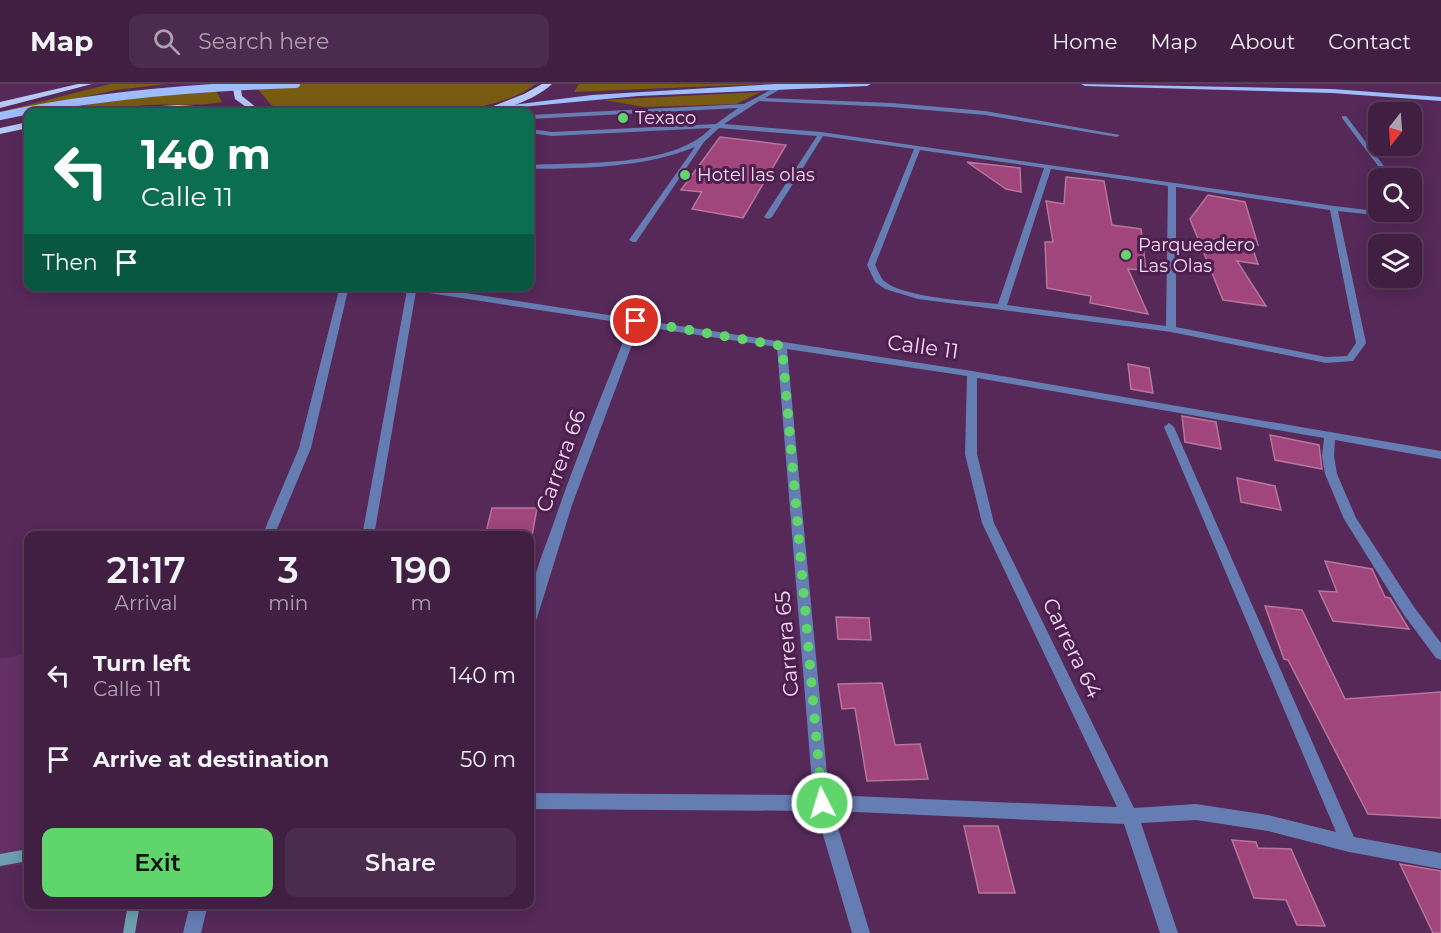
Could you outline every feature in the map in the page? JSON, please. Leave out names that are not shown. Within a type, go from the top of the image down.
[{"type":"highway","points":[[0,105],[88,84]]},
{"type":"highway","points":[[236,84],[238,97],[253,108]]},
{"type":"highway","points":[[498,108],[548,84]]},
{"type":"highway","points":[[0,130],[24,126]]},
{"type":"main road","points":[[38,108],[80,99],[139,91],[296,84]]},
{"type":"main road","points":[[501,107],[641,92],[867,84]]},
{"type":"main road","points":[[1085,84],[1332,91],[1441,99]]},
{"type":"main road","points":[[1345,84],[1441,90]]},
{"type":"main road","points":[[0,116],[24,111]]},
{"type":"street","points":[[633,240],[701,142],[744,106],[782,86]]},
{"type":"street","points":[[757,99],[892,105],[985,113],[1117,135]]},
{"type":"street","points":[[534,117],[744,106]]},
{"type":"street","points":[[1344,117],[1382,168]]},
{"type":"street","points":[[534,132],[552,134],[718,126],[821,134],[1368,212]]},
{"type":"street","points":[[768,217],[821,134]]},
{"type":"street","points":[[534,167],[643,159],[701,142]]},
{"type":"street","points":[[918,147],[871,265],[880,283],[897,292],[1171,329],[1326,360],[1350,359],[1361,343],[1334,208]]},
{"type":"street","points":[[1002,307],[1048,166]]},
{"type":"street","points":[[1171,329],[1172,184]]},
{"type":"street","points":[[270,531],[305,448],[344,291]]},
{"type":"street","points":[[369,531],[411,291]]},
{"type":"street","name":"Calle 11","points":[[432,291],[972,374],[1441,455]]},
{"type":"street","name":"Carrera 66","points":[[534,603],[544,565],[581,459],[636,321]]},
{"type":"street","name":"Carrera 65","points":[[782,346],[822,803],[861,933]]},
{"type":"street","name":"Carrera 64","points":[[972,374],[971,454],[988,523],[1130,816],[1169,933]]},
{"type":"street","points":[[1169,427],[1349,844]]},
{"type":"street","points":[[1330,435],[1328,456],[1331,474],[1350,519],[1409,610],[1441,654]]},
{"type":"street","points":[[534,801],[822,803],[1130,816],[1196,812],[1268,823],[1349,844],[1441,861]]},
{"type":"street","points":[[192,933],[198,909]]},
{"type":"shaded area","points":[[110,84],[166,84],[116,90],[0,115],[0,112]]},
{"type":"shaded area","points":[[258,84],[536,84],[512,97],[470,108],[279,108],[271,105],[257,88]]},
{"type":"shaded area","points":[[579,84],[761,84],[574,92]]},
{"type":"shaded area","points":[[216,91],[222,102],[72,108],[133,97]]},
{"type":"shaded area","points":[[761,92],[736,104],[645,107],[604,100]]},
{"type":"shaded area","points":[[24,654],[24,864],[0,868],[0,659]]},
{"type":"building","points":[[720,137],[786,145],[743,218],[692,209],[702,192],[681,190]]},
{"type":"building","points":[[967,162],[1020,168],[1021,192],[1006,189]]},
{"type":"building","points":[[1066,177],[1104,181],[1112,225],[1141,229],[1146,270],[1128,269],[1148,314],[1090,303],[1091,296],[1047,288],[1045,242],[1053,242],[1046,201],[1064,204]]},
{"type":"building","points":[[1208,195],[1245,202],[1258,245],[1251,244],[1258,264],[1237,261],[1266,306],[1223,300],[1190,219]]},
{"type":"building","points":[[1128,364],[1149,368],[1153,393],[1131,389]]},
{"type":"building","points":[[1182,416],[1216,422],[1221,449],[1185,442]]},
{"type":"building","points":[[1270,435],[1319,445],[1322,469],[1275,460]]},
{"type":"building","points":[[1237,478],[1275,486],[1281,510],[1241,502]]},
{"type":"building","points":[[492,508],[537,508],[533,531],[486,531]]},
{"type":"building","points":[[1325,561],[1372,569],[1385,597],[1390,598],[1409,629],[1333,621],[1319,591],[1337,592]]},
{"type":"building","points":[[1265,606],[1302,610],[1345,699],[1441,692],[1441,818],[1368,814],[1288,660],[1284,659]]},
{"type":"building","points":[[836,617],[869,618],[871,640],[838,639]]},
{"type":"building","points":[[882,683],[895,745],[920,744],[928,779],[867,781],[855,708],[842,709],[838,684]]},
{"type":"building","points":[[964,826],[998,826],[1015,893],[979,893]]},
{"type":"building","points":[[1232,840],[1256,842],[1258,848],[1291,849],[1325,926],[1297,925],[1286,900],[1254,898]]},
{"type":"building","points":[[1400,864],[1441,871],[1441,933],[1433,933]]},
{"type":"waterway","points":[[0,860],[24,856]]},
{"type":"waterway","points":[[129,933],[133,909]]},
{"type":"place","name":"Texaco","points":[[623,118]]},
{"type":"place","name":"Hotel las olas","points":[[685,175]]},
{"type":"place","name":"Parqueadero Las Olas","points":[[1126,255]]},
{"type":"route","points":[[636,321],[782,346],[822,803]]}]
